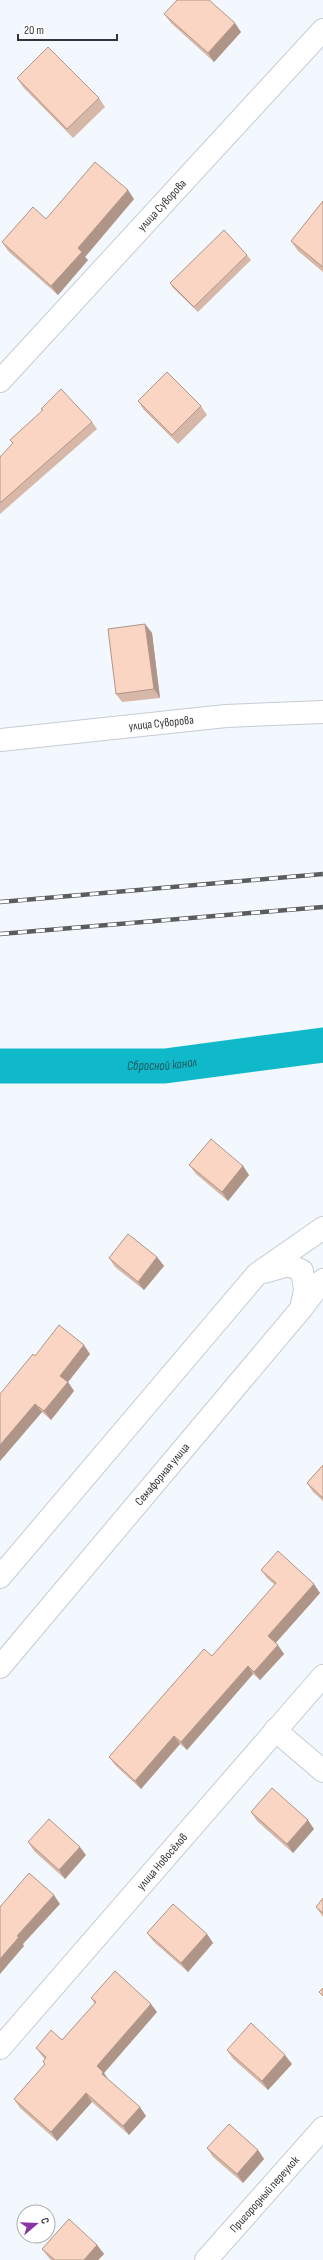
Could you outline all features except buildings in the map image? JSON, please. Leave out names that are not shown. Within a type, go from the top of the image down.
[{"type":"street","name":"улица Суворова","points":[[0,381],[323,30]]},
{"type":"street","name":"улица Суворова","points":[[0,740],[226,716],[323,712]]},
{"type":"street","points":[[0,1578],[257,1274],[323,1228]]},
{"type":"street","points":[[257,1274],[289,1265],[302,1271],[305,1290],[302,1309]]},
{"type":"street","name":"Семафорная улица","points":[[0,1667],[302,1309],[323,1280]]},
{"type":"street","name":"улица Новосёлов","points":[[0,2048],[323,1676]]},
{"type":"street","points":[[275,1730],[323,1771]]},
{"type":"street","name":"Пригородный переулок","points":[[206,2260],[323,2128]]},
{"type":"waterway","name":"Сбросной канал","points":[[0,1066],[165,1066],[323,1045]]},
{"type":"railway","points":[[0,902],[323,874]]},
{"type":"railway","points":[[0,934],[323,907]]}]
